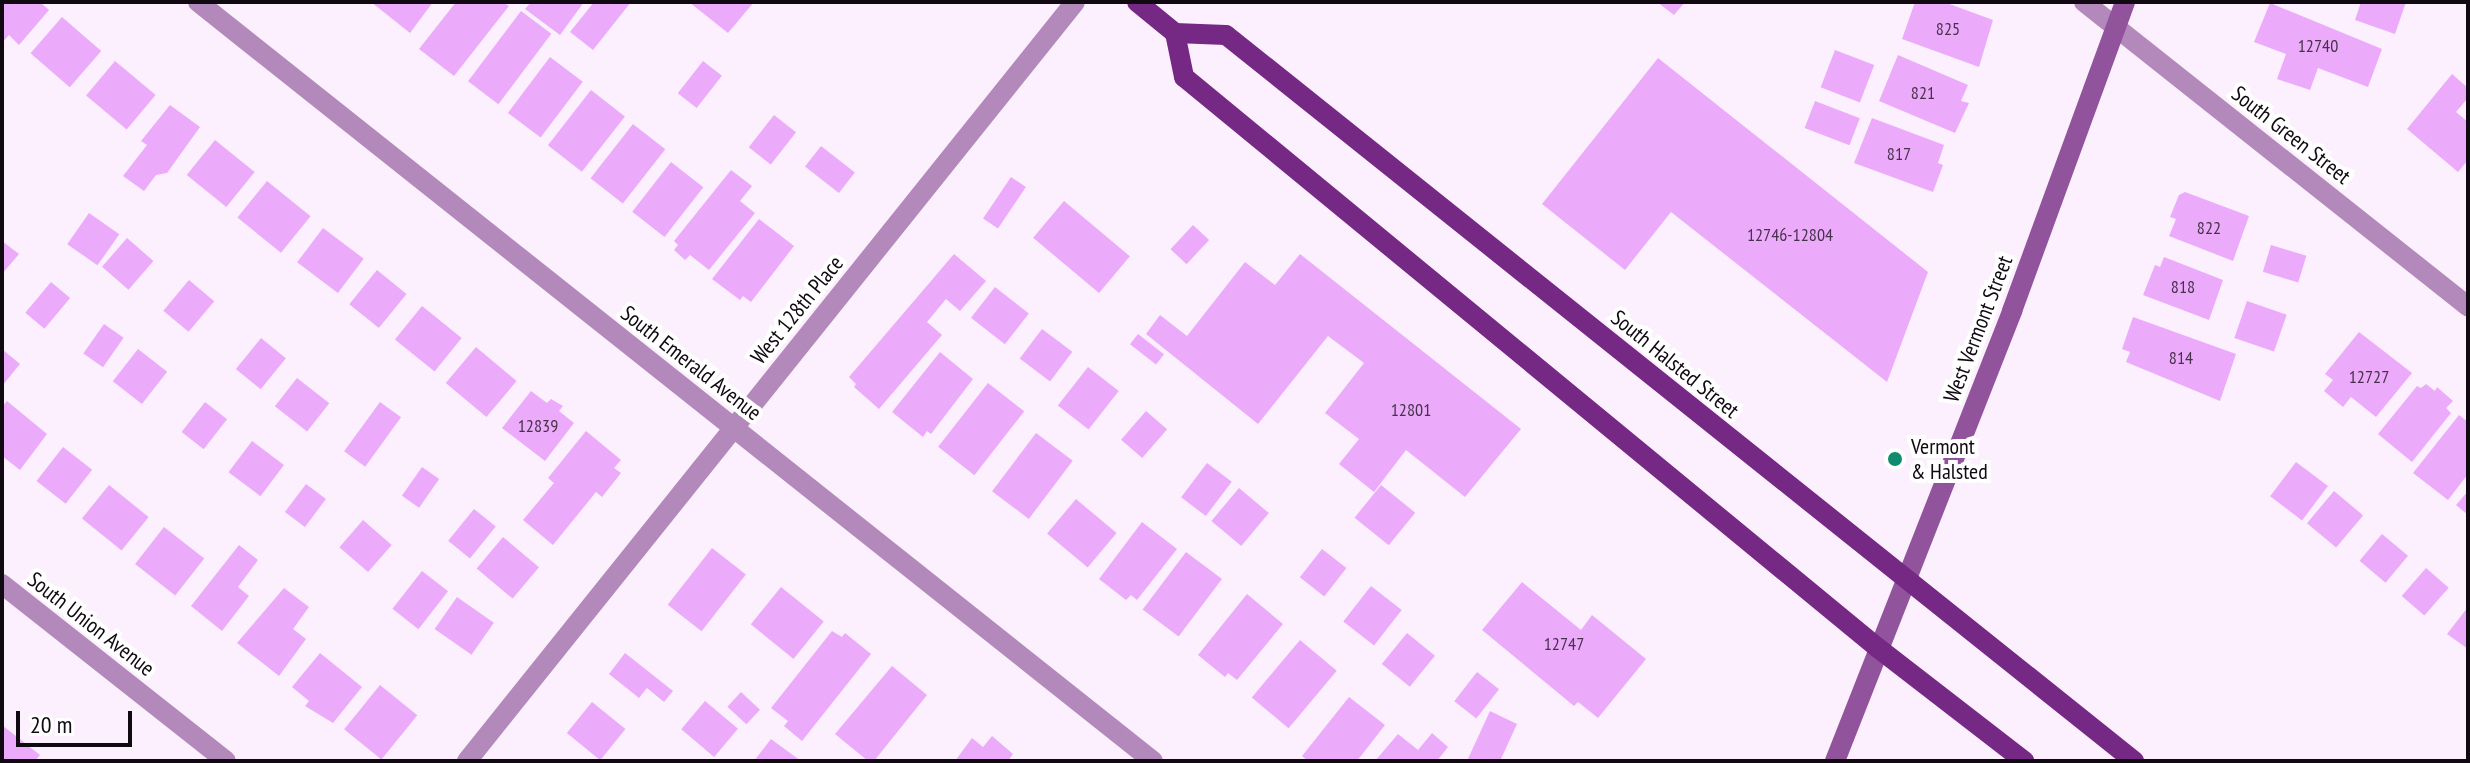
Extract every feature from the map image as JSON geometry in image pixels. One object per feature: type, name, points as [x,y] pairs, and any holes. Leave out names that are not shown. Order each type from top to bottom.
[{"type":"main road","points":[[1137,2],[1175,33],[1184,77],[1878,648],[2024,761]]},
{"type":"main road","name":"South Halsted Street","points":[[1175,33],[1226,35],[2134,761]]},
{"type":"street","name":"South Emerald Avenue","points":[[198,2],[1153,761]]},
{"type":"street","name":"West 128th Place","points":[[467,761],[1075,2]]},
{"type":"street","name":"South Green Street","points":[[2084,2],[2468,306]]},
{"type":"street","name":"West Vermont Street","points":[[1835,761],[1904,579],[2012,311],[2125,2]]},
{"type":"street","name":"South Union Avenue","points":[[2,584],[226,761]]},
{"type":"building","points":[[2,2],[40,2],[49,10],[19,45],[9,35],[2,43]]},
{"type":"building","points":[[371,2],[433,2],[410,33]]},
{"type":"building","points":[[456,2],[503,2],[509,6],[454,76],[419,49]]},
{"type":"building","points":[[531,2],[584,2],[560,35],[525,9]]},
{"type":"building","points":[[594,2],[631,2],[593,50],[570,32]]},
{"type":"building","points":[[689,2],[754,2],[728,33]]},
{"type":"building","points":[[1657,2],[1685,2],[1674,15]]},
{"type":"building","points":[[1915,2],[1944,2],[1993,20],[1979,67],[1902,39]]},
{"type":"building","points":[[2361,2],[2406,2],[2395,34],[2355,20]]},
{"type":"building","points":[[2270,3],[2382,49],[2368,87],[2318,68],[2310,90],[2277,79],[2286,54],[2254,42]]},
{"type":"building","points":[[521,11],[551,34],[498,104],[468,81]]},
{"type":"building","points":[[62,17],[101,51],[70,87],[31,53]]},
{"type":"building","points":[[1835,50],[1874,65],[1860,102],[1821,87]]},
{"type":"building","points":[[1898,55],[1968,85],[1961,101],[1969,103],[1955,133],[1879,101]]},
{"type":"building","points":[[550,57],[583,82],[541,138],[508,113]]},
{"type":"building","points":[[1658,58],[1928,272],[1887,382],[1671,212],[1625,270],[1542,204]]},
{"type":"building","points":[[115,61],[156,95],[127,130],[86,95]]},
{"type":"building","points":[[703,61],[722,76],[697,108],[678,93]]},
{"type":"building","points":[[2452,74],[2468,88],[2468,98],[2456,112],[2468,122],[2468,160],[2458,172],[2407,129]]},
{"type":"building","points":[[591,90],[625,116],[582,172],[548,145]]},
{"type":"building","points":[[1815,101],[1860,118],[1849,145],[1805,128]]},
{"type":"building","points":[[170,105],[200,127],[167,173],[156,175],[144,191],[123,176],[147,145],[141,141]]},
{"type":"building","points":[[774,115],[796,132],[771,165],[749,147]]},
{"type":"building","points":[[1872,118],[1944,145],[1938,163],[1943,165],[1933,192],[1854,163]]},
{"type":"building","points":[[633,124],[665,149],[623,204],[591,178]]},
{"type":"building","points":[[215,140],[255,172],[226,207],[187,175]]},
{"type":"building","points":[[821,146],[855,172],[839,193],[805,166]]},
{"type":"building","points":[[671,162],[703,187],[665,237],[632,212]]},
{"type":"building","points":[[731,170],[752,186],[740,201],[755,213],[709,270],[690,255],[685,260],[674,250],[678,245],[674,241]]},
{"type":"building","points":[[1011,177],[1026,187],[998,229],[983,218]]},
{"type":"building","points":[[267,181],[311,216],[281,253],[237,218]]},
{"type":"building","points":[[2185,192],[2249,216],[2233,261],[2169,236],[2176,219],[2170,217],[2179,195]]},
{"type":"building","points":[[1064,201],[1130,256],[1099,293],[1033,238]]},
{"type":"building","points":[[89,213],[119,234],[98,265],[67,244]]},
{"type":"building","points":[[759,219],[794,246],[751,302],[743,296],[740,300],[712,279]]},
{"type":"building","points":[[1193,225],[1209,240],[1187,264],[1170,249]]},
{"type":"building","points":[[323,228],[364,259],[338,293],[297,262]]},
{"type":"building","points":[[127,238],[153,261],[128,290],[102,267]]},
{"type":"building","points":[[2,241],[19,254],[2,274]]},
{"type":"building","points":[[2271,245],[2306,256],[2298,283],[2263,272]]},
{"type":"building","points":[[954,254],[986,281],[960,311],[946,299],[927,322],[942,335],[879,409],[854,387],[856,384],[849,377]]},
{"type":"building","points":[[1300,254],[1521,429],[1465,497],[1406,450],[1374,492],[1339,464],[1359,439],[1325,413],[1364,363],[1328,336],[1258,424],[1146,334],[1160,315],[1187,336],[1245,262],[1275,285]]},
{"type":"building","points":[[2164,257],[2223,280],[2209,320],[2143,295],[2155,265],[2160,267]]},
{"type":"building","points":[[377,270],[407,294],[379,328],[349,304]]},
{"type":"building","points":[[189,280],[214,301],[189,332],[163,311]]},
{"type":"building","points":[[51,282],[70,298],[44,329],[25,313]]},
{"type":"building","points":[[995,287],[1029,313],[1005,344],[971,318]]},
{"type":"building","points":[[2247,301],[2287,315],[2274,352],[2234,338]]},
{"type":"building","points":[[422,306],[462,338],[435,372],[395,339]]},
{"type":"building","points":[[2133,317],[2236,354],[2220,401],[2126,362],[2130,352],[2122,349]]},
{"type":"building","points":[[104,324],[124,338],[103,367],[83,353]]},
{"type":"building","points":[[1042,329],[1072,352],[1050,381],[1020,359]]},
{"type":"building","points":[[2359,332],[2412,373],[2376,417],[2351,397],[2343,407],[2324,391],[2333,380],[2325,374]]},
{"type":"building","points":[[1138,334],[1164,354],[1156,365],[1130,344]]},
{"type":"building","points":[[261,338],[286,358],[261,389],[236,369]]},
{"type":"building","points":[[476,347],[517,381],[486,417],[446,383]]},
{"type":"building","points":[[2,349],[20,364],[2,386]]},
{"type":"building","points":[[138,349],[167,372],[142,404],[113,381]]},
{"type":"building","points":[[940,352],[973,379],[931,434],[927,431],[923,437],[892,412]]},
{"type":"building","points":[[1088,367],[1119,391],[1089,430],[1058,406]]},
{"type":"building","points":[[297,378],[329,403],[307,432],[275,406]]},
{"type":"building","points":[[988,383],[1024,411],[974,475],[938,447]]},
{"type":"building","points":[[2426,384],[2435,391],[2437,387],[2453,401],[2446,408],[2451,413],[2412,462],[2378,434],[2417,386],[2421,388]]},
{"type":"building","points":[[531,391],[547,403],[551,399],[563,406],[559,411],[574,423],[545,461],[502,428]]},
{"type":"building","points":[[7,401],[47,434],[20,470],[2,456],[2,407]]},
{"type":"building","points":[[205,402],[227,419],[204,449],[182,432]]},
{"type":"building","points":[[380,402],[401,417],[365,467],[344,451]]},
{"type":"building","points":[[1146,411],[1167,429],[1142,458],[1121,440]]},
{"type":"building","points":[[2459,415],[2468,422],[2468,474],[2448,500],[2413,473]]},
{"type":"building","points":[[586,431],[621,460],[614,468],[621,473],[602,497],[596,492],[553,545],[523,520],[554,483],[548,478]]},
{"type":"building","points":[[1036,433],[1073,461],[1029,519],[992,491]]},
{"type":"building","points":[[252,441],[284,465],[260,496],[229,472]]},
{"type":"building","points":[[63,447],[92,470],[66,504],[37,481]]},
{"type":"building","points":[[2296,462],[2328,486],[2302,520],[2270,496]]},
{"type":"building","points":[[1207,463],[1232,482],[1206,516],[1181,497]]},
{"type":"building","points":[[422,467],[439,479],[419,508],[402,496]]},
{"type":"building","points":[[306,484],[326,499],[305,527],[285,512]]},
{"type":"building","points":[[109,485],[149,517],[122,551],[82,518]]},
{"type":"building","points":[[1381,485],[1415,513],[1389,545],[1355,518]]},
{"type":"building","points":[[1239,488],[1269,513],[1241,546],[1211,521]]},
{"type":"building","points":[[2334,491],[2363,515],[2336,548],[2307,523]]},
{"type":"building","points":[[2468,491],[2468,515],[2456,505]]},
{"type":"building","points":[[1076,499],[1117,533],[1088,568],[1047,533]]},
{"type":"building","points":[[474,509],[496,527],[470,558],[448,541]]},
{"type":"building","points":[[363,520],[392,545],[368,572],[339,547]]},
{"type":"building","points":[[1142,522],[1177,549],[1137,600],[1131,595],[1126,600],[1099,579]]},
{"type":"building","points":[[164,527],[204,558],[175,595],[135,564]]},
{"type":"building","points":[[2382,534],[2408,556],[2386,583],[2360,561]]},
{"type":"building","points":[[503,537],[539,567],[513,599],[477,568]]},
{"type":"building","points":[[239,545],[258,560],[238,587],[249,596],[222,631],[191,606]]},
{"type":"building","points":[[712,548],[746,574],[702,631],[668,605]]},
{"type":"building","points":[[1322,549],[1346,568],[1324,596],[1300,577]]},
{"type":"building","points":[[1186,552],[1222,579],[1179,637],[1143,610]]},
{"type":"building","points":[[2426,568],[2449,588],[2424,616],[2402,596]]},
{"type":"building","points":[[422,571],[448,591],[418,629],[392,609]]},
{"type":"building","points":[[1522,582],[1581,630],[1592,615],[1646,659],[1598,718],[1578,702],[1574,706],[1482,630]]},
{"type":"building","points":[[1371,586],[1402,610],[1374,645],[1343,621]]},
{"type":"building","points":[[781,587],[824,622],[794,659],[751,624]]},
{"type":"building","points":[[284,588],[309,607],[293,629],[306,639],[279,676],[237,643]]},
{"type":"building","points":[[1247,594],[1283,624],[1237,680],[1228,673],[1225,677],[1198,655]]},
{"type":"building","points":[[457,597],[494,623],[471,655],[435,629]]},
{"type":"building","points":[[2468,607],[2468,649],[2447,634]]},
{"type":"building","points":[[832,631],[842,637],[845,633],[871,654],[802,741],[784,726],[788,721],[771,708]]},
{"type":"building","points":[[1407,633],[1435,656],[1410,687],[1382,664]]},
{"type":"building","points":[[1300,640],[1337,671],[1289,728],[1252,697]]},
{"type":"building","points":[[320,653],[362,687],[333,723],[305,706],[309,701],[292,687]]},
{"type":"building","points":[[625,653],[673,691],[664,702],[647,688],[639,698],[609,674]]},
{"type":"building","points":[[892,666],[927,695],[874,761],[868,761],[835,734]]},
{"type":"building","points":[[1477,672],[1499,689],[1476,718],[1454,701]]},
{"type":"building","points":[[380,685],[417,715],[381,760],[344,729]]},
{"type":"building","points":[[741,692],[760,710],[746,724],[727,707]]},
{"type":"building","points":[[1349,697],[1385,725],[1357,761],[1308,761],[1302,756]]},
{"type":"building","points":[[705,701],[738,729],[714,757],[681,729]]},
{"type":"building","points":[[592,702],[625,729],[600,760],[567,733]]},
{"type":"building","points":[[1490,711],[1517,724],[1500,761],[1467,761]]},
{"type":"building","points":[[2,725],[40,755],[35,761],[2,761]]},
{"type":"building","points":[[1432,733],[1448,747],[1437,761],[1375,761],[1398,734],[1418,750]]},
{"type":"building","points":[[992,736],[1013,754],[1008,761],[955,761],[972,738],[983,747]]},
{"type":"building","points":[[771,739],[801,761],[754,761]]},
{"type":"place","name":"Vermont & Halsted","points":[[1895,459]]}]
